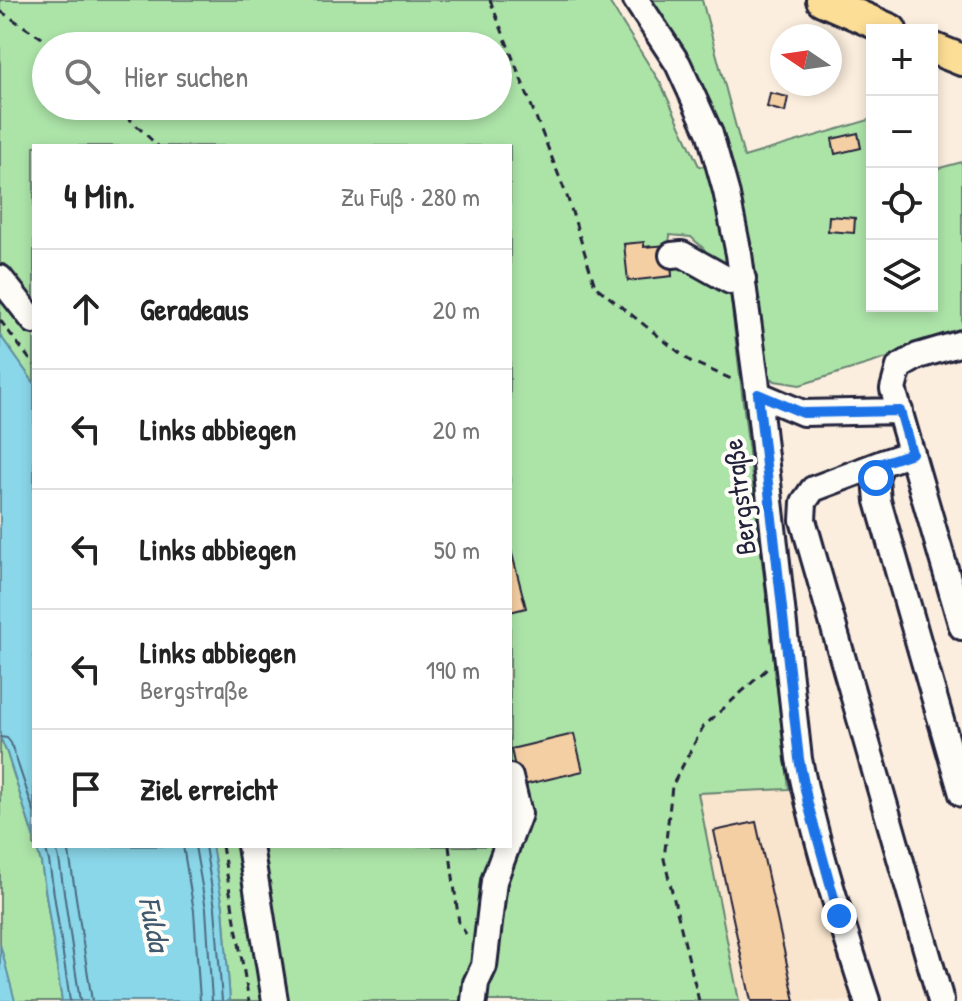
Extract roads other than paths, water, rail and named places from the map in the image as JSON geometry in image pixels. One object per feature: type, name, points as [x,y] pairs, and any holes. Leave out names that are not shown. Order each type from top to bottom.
[{"type":"main road","points":[[822,0],[877,24]]},
{"type":"main road","points":[[938,50],[962,60]]},
{"type":"street","name":"Bergstraße","points":[[636,0],[678,64],[710,134],[726,191],[743,279],[758,394],[799,759],[839,916],[867,1001]]},
{"type":"street","points":[[672,255],[682,254],[730,281],[743,279]]},
{"type":"street","points":[[0,278],[32,318]]},
{"type":"street","points":[[962,343],[918,356],[899,367],[893,389],[962,627]]},
{"type":"street","points":[[758,394],[803,413],[900,411]]},
{"type":"street","points":[[912,453],[813,489],[804,502],[803,520],[941,1001]]},
{"type":"street","points":[[882,463],[876,478],[878,501],[962,794]]},
{"type":"street","points":[[512,785],[519,814],[512,833]]},
{"type":"street","points":[[250,848],[275,1001]]},
{"type":"street","points":[[474,1001],[476,983],[484,966],[494,881],[506,848]]},
{"type":"water","points":[[0,335],[32,380],[32,833],[0,737]]},
{"type":"water","name":"Fulda","points":[[37,848],[212,848],[223,907],[230,1001],[62,1001]]},
{"type":"water","points":[[0,944],[15,1001],[0,1001]]}]
